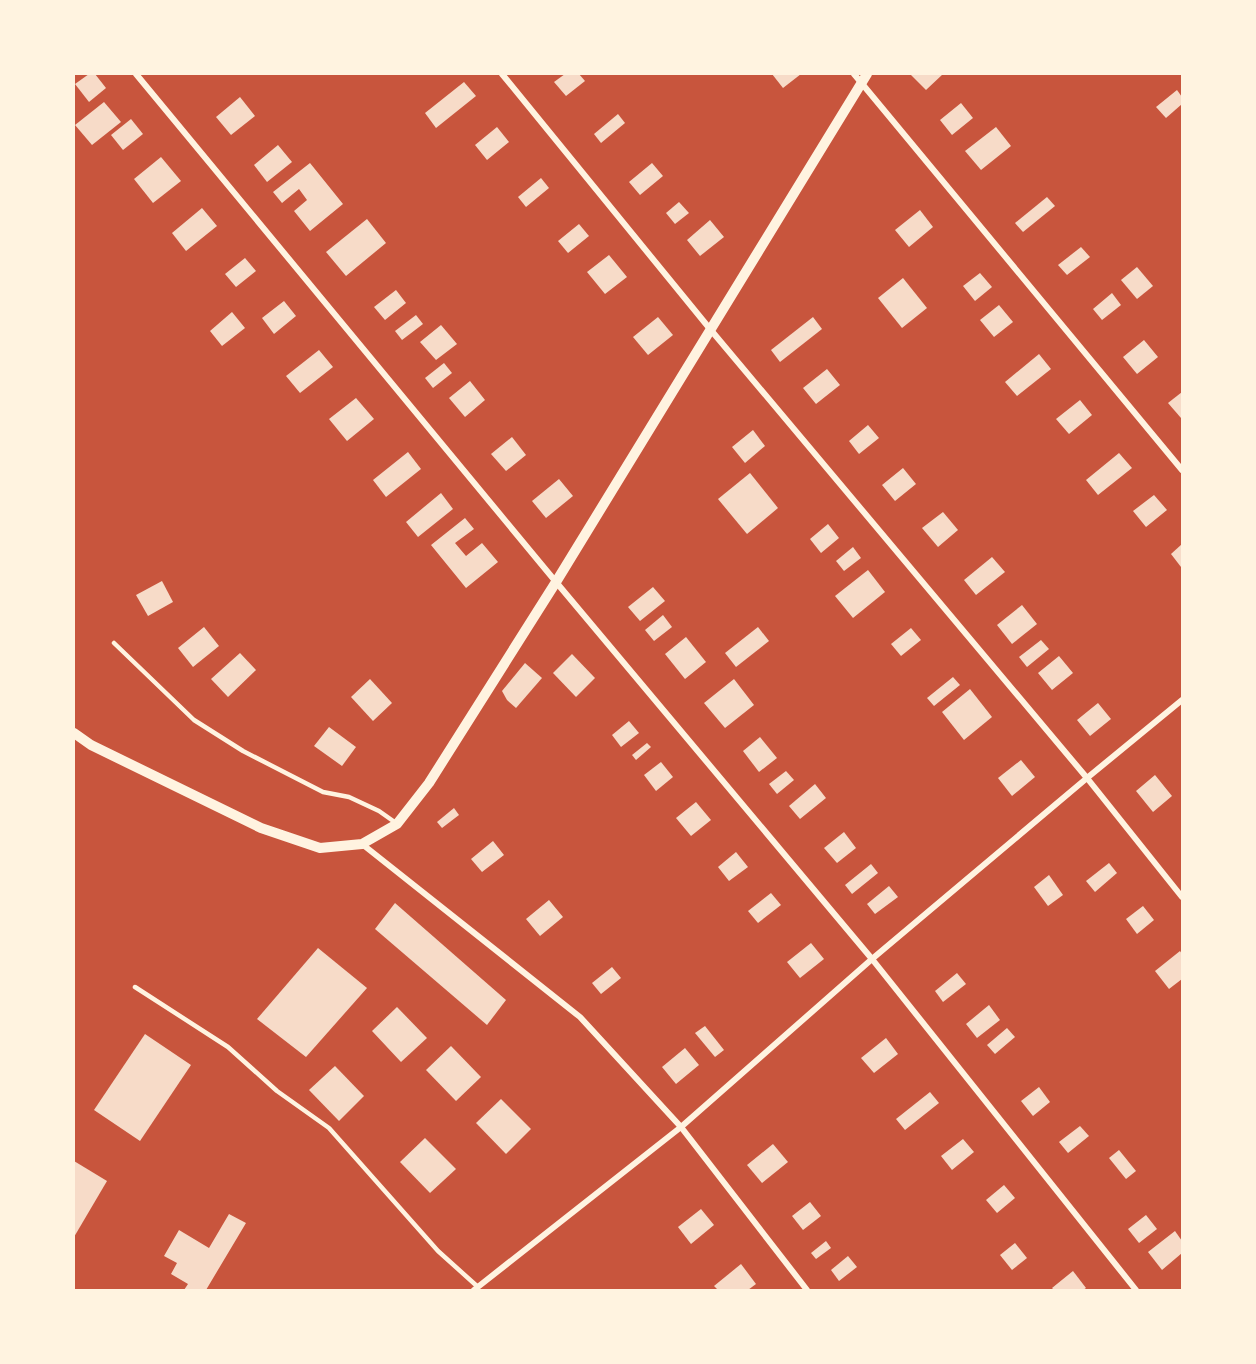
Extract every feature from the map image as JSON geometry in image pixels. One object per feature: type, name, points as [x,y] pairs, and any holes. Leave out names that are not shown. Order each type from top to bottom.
[{"type":"street","points":[[136,74],[556,582],[872,959],[1136,1290]]},
{"type":"street","points":[[502,74],[710,329],[1087,778],[1182,897]]},
{"type":"street","points":[[854,74],[865,78],[1182,470]]},
{"type":"street","points":[[74,733],[91,745],[261,828],[320,848],[362,844],[397,824],[429,783],[556,582],[865,78]]},
{"type":"street","points":[[478,1289],[681,1128],[872,959],[1182,700]]},
{"type":"street","points":[[362,844],[580,1017],[681,1128],[807,1290]]},
{"type":"lane","points":[[114,643],[194,720],[243,751],[323,792],[349,797],[379,811],[397,824]]},
{"type":"lane","points":[[135,987],[228,1047],[277,1091],[329,1128],[438,1251],[478,1289]]},
{"type":"building","points":[[89,74],[95,74],[106,88],[89,102],[75,84]]},
{"type":"building","points":[[565,74],[579,74],[585,81],[566,96],[554,82]]},
{"type":"building","points":[[772,74],[801,74],[783,88]]},
{"type":"building","points":[[910,74],[943,74],[926,90]]},
{"type":"building","points":[[464,82],[476,96],[436,128],[425,113]]},
{"type":"building","points":[[1177,90],[1182,97],[1182,104],[1166,118],[1156,107]]},
{"type":"building","points":[[240,97],[255,116],[231,135],[216,117]]},
{"type":"building","points":[[104,102],[121,122],[92,145],[75,125]]},
{"type":"building","points":[[961,103],[973,118],[952,135],[940,120]]},
{"type":"building","points":[[618,114],[625,123],[601,143],[594,134]]},
{"type":"building","points":[[131,119],[143,134],[123,150],[111,135]]},
{"type":"building","points":[[497,127],[509,142],[487,160],[475,145]]},
{"type":"building","points":[[996,127],[1011,146],[981,170],[965,151]]},
{"type":"building","points":[[278,145],[292,162],[267,182],[254,165]]},
{"type":"building","points":[[161,157],[181,181],[153,203],[134,179]]},
{"type":"building","points":[[310,163],[343,204],[310,231],[294,211],[307,200],[299,189],[282,203],[273,192]]},
{"type":"building","points":[[652,163],[663,176],[640,195],[629,182]]},
{"type":"building","points":[[541,178],[549,188],[526,207],[518,197]]},
{"type":"building","points":[[1047,197],[1055,206],[1023,232],[1015,223]]},
{"type":"building","points":[[679,202],[689,213],[675,224],[666,213]]},
{"type":"building","points":[[202,208],[217,226],[186,251],[172,233]]},
{"type":"building","points":[[920,210],[933,227],[909,247],[895,230]]},
{"type":"building","points":[[367,219],[386,243],[346,276],[326,252]]},
{"type":"building","points":[[710,220],[724,237],[700,256],[687,240]]},
{"type":"building","points":[[579,224],[589,236],[568,253],[558,241]]},
{"type":"building","points":[[1081,247],[1090,257],[1067,275],[1058,265]]},
{"type":"building","points":[[609,255],[627,277],[605,294],[587,272]]},
{"type":"building","points":[[245,258],[256,271],[236,287],[225,274]]},
{"type":"building","points":[[1137,267],[1153,286],[1137,299],[1121,280]]},
{"type":"building","points":[[980,273],[992,287],[975,301],[963,286]]},
{"type":"building","points":[[903,278],[927,308],[902,328],[878,298]]},
{"type":"building","points":[[396,290],[406,303],[385,320],[374,307]]},
{"type":"building","points":[[1112,293],[1121,305],[1102,320],[1093,309]]},
{"type":"building","points":[[284,301],[296,316],[274,334],[262,318]]},
{"type":"building","points":[[999,305],[1013,322],[994,337],[980,320]]},
{"type":"building","points":[[232,312],[245,328],[222,346],[210,331]]},
{"type":"building","points":[[416,315],[423,324],[402,340],[395,331]]},
{"type":"building","points":[[658,317],[673,335],[648,355],[633,337]]},
{"type":"building","points":[[813,317],[822,329],[780,362],[771,350]]},
{"type":"building","points":[[441,325],[457,344],[436,360],[420,342]]},
{"type":"building","points":[[1144,340],[1158,357],[1137,374],[1123,357]]},
{"type":"building","points":[[319,350],[333,367],[300,393],[286,376]]},
{"type":"building","points":[[1039,354],[1051,369],[1017,396],[1005,382]]},
{"type":"building","points":[[444,363],[452,373],[433,388],[425,378]]},
{"type":"building","points":[[827,369],[840,385],[816,404],[803,388]]},
{"type":"building","points":[[470,381],[485,400],[465,417],[449,398]]},
{"type":"building","points":[[1182,392],[1182,417],[1181,418],[1168,403]]},
{"type":"building","points":[[356,398],[374,419],[347,441],[329,419]]},
{"type":"building","points":[[1080,400],[1092,415],[1069,434],[1056,419]]},
{"type":"building","points":[[868,425],[879,438],[859,454],[849,441]]},
{"type":"building","points":[[753,430],[765,446],[745,463],[732,447]]},
{"type":"building","points":[[512,437],[526,455],[506,471],[491,454]]},
{"type":"building","points":[[408,452],[421,469],[386,497],[373,480]]},
{"type":"building","points":[[1119,453],[1132,468],[1098,495],[1086,480]]},
{"type":"building","points":[[903,468],[916,484],[895,501],[882,485]]},
{"type":"building","points":[[750,473],[778,508],[747,534],[718,499]]},
{"type":"building","points":[[559,479],[573,496],[546,518],[532,501]]},
{"type":"building","points":[[441,493],[453,509],[418,537],[406,522]]},
{"type":"building","points":[[1154,495],[1167,510],[1146,527],[1133,511]]},
{"type":"building","points":[[943,512],[958,530],[938,547],[922,528]]},
{"type":"building","points":[[465,518],[474,529],[455,543],[466,556],[482,543],[498,562],[466,588],[431,545]]},
{"type":"building","points":[[828,524],[839,538],[821,553],[810,539]]},
{"type":"building","points":[[1182,544],[1182,566],[1181,567],[1171,554]]},
{"type":"building","points":[[853,547],[861,558],[844,571],[836,561]]},
{"type":"building","points":[[992,557],[1005,572],[976,595],[964,580]]},
{"type":"building","points":[[868,570],[885,592],[853,618],[835,596]]},
{"type":"building","points":[[162,581],[173,602],[148,616],[136,595]]},
{"type":"building","points":[[653,587],[665,601],[640,621],[628,607]]},
{"type":"building","points":[[1022,605],[1037,624],[1012,644],[997,625]]},
{"type":"building","points":[[663,615],[672,627],[654,641],[645,630]]},
{"type":"building","points":[[204,627],[219,646],[193,667],[178,648]]},
{"type":"building","points":[[758,627],[769,641],[736,667],[725,653]]},
{"type":"building","points":[[911,628],[921,640],[901,656],[891,644]]},
{"type":"building","points":[[686,637],[706,662],[685,679],[665,654]]},
{"type":"building","points":[[1041,640],[1049,649],[1027,667],[1019,657]]},
{"type":"building","points":[[240,653],[256,670],[228,697],[211,679]]},
{"type":"building","points":[[572,654],[595,678],[576,697],[553,673]]},
{"type":"building","points":[[1059,656],[1073,673],[1052,690],[1038,673]]},
{"type":"building","points":[[525,663],[542,678],[516,708],[507,700],[502,691]]},
{"type":"building","points":[[953,677],[960,685],[934,706],[927,698]]},
{"type":"building","points":[[370,679],[392,703],[373,721],[351,697]]},
{"type":"building","points":[[734,679],[754,705],[725,728],[704,703]]},
{"type":"building","points":[[970,689],[992,717],[964,740],[942,712]]},
{"type":"building","points":[[1098,703],[1111,719],[1090,736],[1077,720]]},
{"type":"building","points":[[629,721],[639,733],[621,747],[612,735]]},
{"type":"building","points":[[329,727],[356,747],[342,766],[314,746]]},
{"type":"building","points":[[760,737],[777,758],[759,772],[743,751]]},
{"type":"building","points":[[647,743],[651,747],[636,760],[632,755]]},
{"type":"building","points":[[1021,760],[1035,777],[1012,796],[998,778]]},
{"type":"building","points":[[661,762],[673,777],[656,791],[644,775]]},
{"type":"building","points":[[786,771],[794,780],[777,794],[769,784]]},
{"type":"building","points":[[1155,775],[1172,796],[1153,812],[1136,791]]},
{"type":"building","points":[[815,784],[826,798],[800,819],[789,806]]},
{"type":"building","points":[[696,802],[711,820],[691,836],[676,818]]},
{"type":"building","points":[[454,808],[459,815],[442,828],[437,822]]},
{"type":"building","points":[[844,832],[856,848],[837,863],[824,848]]},
{"type":"building","points":[[493,841],[504,855],[482,872],[471,859]]},
{"type":"building","points":[[736,852],[748,867],[729,881],[718,867]]},
{"type":"building","points":[[1109,863],[1117,873],[1095,892],[1086,881]]},
{"type":"building","points":[[871,864],[878,873],[852,894],[845,885]]},
{"type":"building","points":[[1049,875],[1063,895],[1048,906],[1034,887]]},
{"type":"building","points":[[889,886],[898,897],[875,914],[867,904]]},
{"type":"building","points":[[771,893],[781,905],[758,923],[748,911]]},
{"type":"building","points":[[549,900],[563,917],[540,936],[526,919]]},
{"type":"building","points":[[395,903],[506,1000],[487,1025],[375,929]]},
{"type":"building","points":[[1143,906],[1154,920],[1137,934],[1126,919]]},
{"type":"building","points":[[811,943],[824,959],[800,978],[787,962]]},
{"type":"building","points":[[318,948],[367,988],[306,1057],[257,1019]]},
{"type":"building","points":[[1180,951],[1182,979],[1169,989],[1155,971]]},
{"type":"building","points":[[612,967],[621,978],[601,994],[592,983]]},
{"type":"building","points":[[957,973],[966,984],[943,1002],[935,991]]},
{"type":"building","points":[[989,1005],[1000,1020],[977,1038],[966,1024]]},
{"type":"building","points":[[397,1007],[427,1038],[401,1062],[372,1031]]},
{"type":"building","points":[[705,1026],[724,1050],[715,1057],[695,1033]]},
{"type":"building","points":[[1007,1028],[1015,1037],[995,1054],[987,1045]]},
{"type":"building","points":[[145,1034],[191,1065],[140,1141],[94,1110]]},
{"type":"building","points":[[886,1038],[898,1054],[874,1073],[861,1058]]},
{"type":"building","points":[[451,1046],[481,1077],[456,1101],[426,1070]]},
{"type":"building","points":[[685,1048],[699,1065],[676,1084],[662,1067]]},
{"type":"building","points":[[335,1066],[364,1096],[339,1121],[309,1090]]},
{"type":"building","points":[[1039,1087],[1050,1102],[1033,1116],[1021,1101]]},
{"type":"building","points":[[930,1092],[939,1103],[905,1130],[896,1119]]},
{"type":"building","points":[[501,1099],[531,1129],[506,1154],[476,1123]]},
{"type":"building","points":[[1080,1126],[1089,1136],[1068,1153],[1059,1142]]},
{"type":"building","points":[[425,1138],[456,1169],[430,1193],[400,1162]]},
{"type":"building","points":[[963,1139],[974,1152],[952,1170],[941,1156]]},
{"type":"building","points":[[773,1144],[788,1162],[762,1183],[747,1165]]},
{"type":"building","points":[[1119,1150],[1136,1171],[1126,1179],[1109,1158]]},
{"type":"building","points":[[74,1161],[107,1181],[74,1237]]},
{"type":"building","points":[[1004,1185],[1015,1198],[997,1213],[986,1200]]},
{"type":"building","points":[[810,1202],[821,1216],[803,1230],[792,1216]]},
{"type":"building","points":[[701,1209],[714,1225],[691,1244],[678,1227]]},
{"type":"building","points":[[229,1214],[246,1223],[206,1290],[184,1290],[188,1284],[171,1274],[177,1263],[164,1256],[179,1230],[209,1248]]},
{"type":"building","points":[[1146,1215],[1157,1229],[1139,1243],[1128,1229]]},
{"type":"building","points":[[1175,1231],[1182,1241],[1182,1253],[1162,1270],[1148,1252]]},
{"type":"building","points":[[826,1241],[831,1248],[816,1259],[811,1253]]},
{"type":"building","points":[[1015,1243],[1027,1258],[1012,1270],[1000,1255]]},
{"type":"building","points":[[848,1256],[857,1267],[839,1281],[831,1270]]},
{"type":"building","points":[[741,1264],[756,1284],[748,1290],[718,1290],[714,1286]]},
{"type":"building","points":[[1073,1271],[1086,1288],[1083,1290],[1054,1290],[1052,1288]]}]
